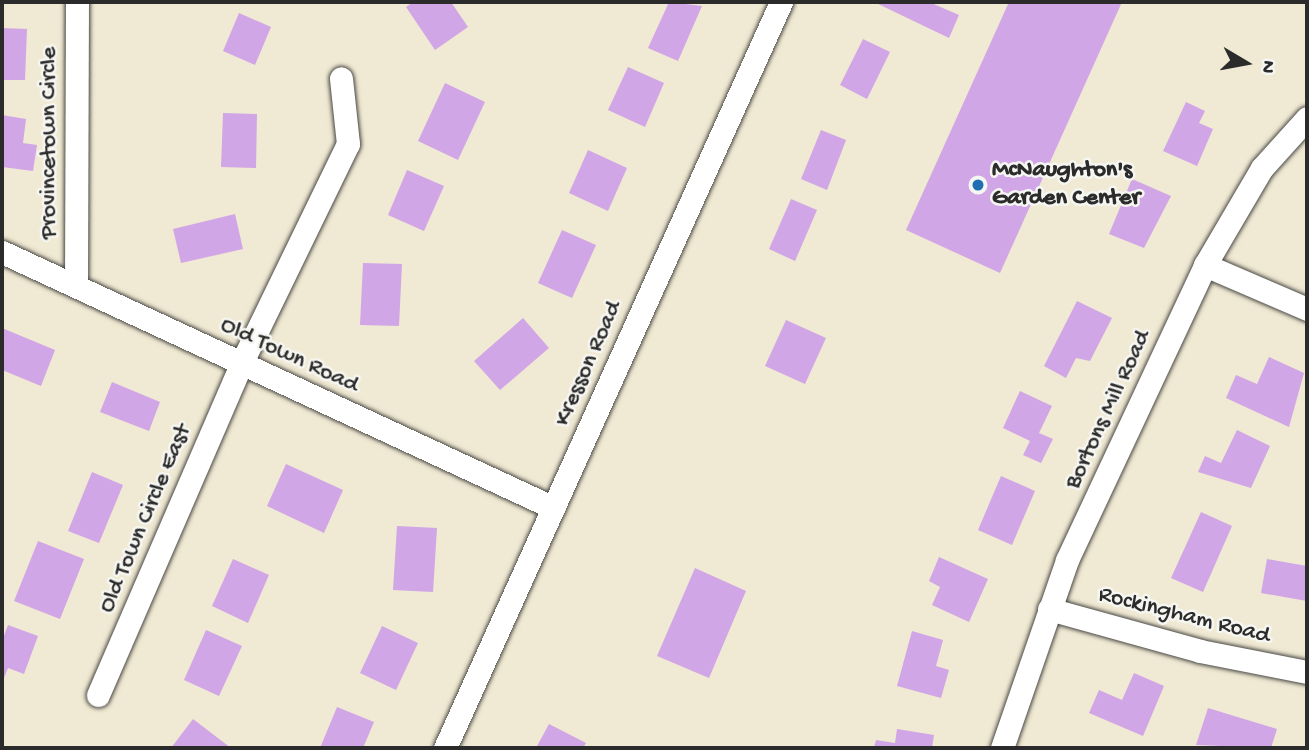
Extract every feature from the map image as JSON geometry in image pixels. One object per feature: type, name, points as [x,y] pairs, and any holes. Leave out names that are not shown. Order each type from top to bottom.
[{"type":"street","name":"Provincetown Circle","points":[[76,285],[77,2]]},
{"type":"street","name":"Kresson Road","points":[[445,748],[781,2]]},
{"type":"street","name":"Old Town Circle East","points":[[98,695],[242,364],[348,144],[341,78]]},
{"type":"street","name":"Bortons Mill Road","points":[[1002,748],[1049,609],[1205,265],[1262,167],[1307,118]]},
{"type":"street","name":"Old Town Road","points":[[2,252],[554,508]]},
{"type":"street","points":[[1205,265],[1307,309]]},
{"type":"street","name":"Rockingham Road","points":[[1049,609],[1200,651],[1307,672]]},
{"type":"building","points":[[413,2],[451,2],[468,27],[435,50],[406,7]]},
{"type":"building","points":[[669,2],[702,6],[678,61],[648,48]]},
{"type":"building","points":[[874,2],[929,2],[959,15],[949,38]]},
{"type":"building","points":[[1009,2],[1122,2],[1000,273],[906,230]]},
{"type":"building","points":[[239,13],[271,27],[255,65],[223,51]]},
{"type":"building","points":[[2,28],[27,29],[25,80],[2,80]]},
{"type":"building","points":[[863,39],[890,52],[867,99],[840,85]]},
{"type":"building","points":[[628,67],[664,83],[645,127],[608,110]]},
{"type":"building","points":[[445,83],[485,102],[458,160],[418,141]]},
{"type":"building","points":[[1186,102],[1205,111],[1199,123],[1213,129],[1197,166],[1163,151]]},
{"type":"building","points":[[223,113],[257,114],[256,168],[221,167]]},
{"type":"building","points":[[2,115],[26,119],[23,143],[37,145],[33,171],[2,167]]},
{"type":"building","points":[[821,130],[846,140],[827,190],[801,179]]},
{"type":"building","points":[[588,150],[627,168],[608,211],[569,193]]},
{"type":"building","points":[[407,170],[444,186],[424,231],[388,215]]},
{"type":"building","points":[[1132,179],[1171,196],[1144,248],[1109,234]]},
{"type":"building","points":[[791,199],[817,210],[795,261],[769,249]]},
{"type":"building","points":[[235,214],[243,249],[181,263],[173,229]]},
{"type":"building","points":[[562,230],[596,245],[572,298],[538,283]]},
{"type":"building","points":[[363,263],[402,264],[399,326],[360,325]]},
{"type":"building","points":[[1077,301],[1112,318],[1090,361],[1076,358],[1066,378],[1044,366]]},
{"type":"building","points":[[523,318],[549,348],[500,390],[474,361]]},
{"type":"building","points":[[786,320],[826,338],[805,384],[765,366]]},
{"type":"building","points":[[2,328],[55,350],[41,386],[2,370]]},
{"type":"building","points":[[1269,357],[1304,373],[1289,427],[1226,398],[1236,375],[1257,384]]},
{"type":"building","points":[[112,382],[160,402],[149,431],[100,412]]},
{"type":"building","points":[[1020,391],[1052,406],[1039,433],[1053,439],[1041,463],[1023,455],[1030,441],[1003,428]]},
{"type":"building","points":[[1237,430],[1270,446],[1251,488],[1198,472],[1205,456],[1221,463]]},
{"type":"building","points":[[286,464],[343,490],[324,533],[267,506]]},
{"type":"building","points":[[92,472],[123,485],[99,543],[68,531]]},
{"type":"building","points":[[1001,476],[1035,491],[1012,545],[978,530]]},
{"type":"building","points":[[1201,512],[1232,526],[1203,592],[1171,578]]},
{"type":"building","points":[[397,526],[437,528],[433,592],[393,590]]},
{"type":"building","points":[[38,541],[84,559],[60,619],[14,601]]},
{"type":"building","points":[[939,557],[988,579],[969,622],[932,605],[940,587],[929,581]]},
{"type":"building","points":[[233,559],[269,575],[248,623],[212,606]]},
{"type":"building","points":[[1267,559],[1307,566],[1307,601],[1261,593]]},
{"type":"building","points":[[695,568],[746,591],[709,678],[657,656]]},
{"type":"building","points":[[8,625],[38,636],[24,674],[8,668],[4,678],[2,641]]},
{"type":"building","points":[[382,626],[418,643],[396,690],[360,673]]},
{"type":"building","points":[[206,630],[242,646],[219,696],[184,680]]},
{"type":"building","points":[[912,631],[943,640],[936,666],[949,670],[941,698],[897,686]]},
{"type":"building","points":[[1134,673],[1164,686],[1143,736],[1089,713],[1099,690],[1122,700]]},
{"type":"building","points":[[337,707],[374,722],[363,748],[320,748]]},
{"type":"building","points":[[1208,708],[1277,729],[1271,748],[1196,745]]},
{"type":"building","points":[[193,719],[231,748],[171,748]]},
{"type":"building","points":[[549,724],[586,743],[583,748],[536,748]]},
{"type":"building","points":[[897,729],[934,735],[932,748],[874,748],[876,740],[895,743]]},
{"type":"place","name":"McNaughton's Garden Center","points":[[978,185]]}]
